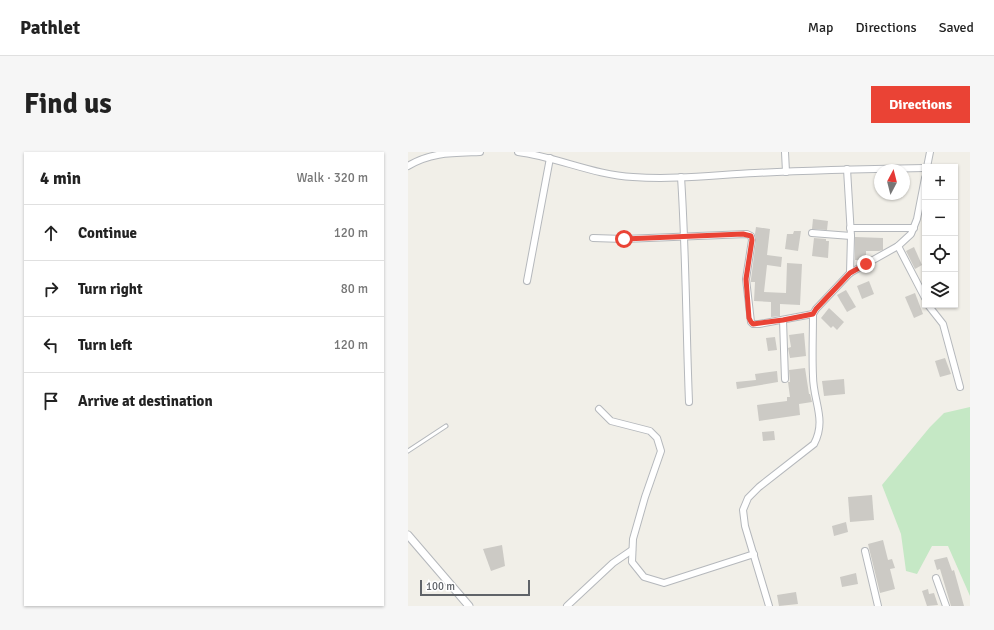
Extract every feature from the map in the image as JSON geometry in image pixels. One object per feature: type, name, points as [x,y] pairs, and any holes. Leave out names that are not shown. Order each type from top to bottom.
[{"type":"street","points":[[408,166],[428,155],[441,153],[480,152]]},
{"type":"street","points":[[518,152],[550,158],[616,175],[634,177],[681,177],[922,167]]},
{"type":"street","points":[[785,152],[786,172]]},
{"type":"street","points":[[927,164],[930,152]]},
{"type":"street","points":[[527,281],[550,158]]},
{"type":"street","points":[[847,169],[851,236],[850,273]]},
{"type":"street","points":[[681,177],[685,237],[686,328],[690,402]]},
{"type":"street","points":[[769,606],[745,526],[743,510],[748,498],[773,475],[814,444],[819,435],[820,417],[812,377],[813,314],[850,273],[898,246],[911,234],[914,228],[922,192]]},
{"type":"street","points":[[850,228],[914,228]]},
{"type":"street","points":[[812,233],[851,236]]},
{"type":"street","points":[[593,238],[624,239],[743,234],[751,236],[752,240],[746,279],[751,322],[753,324],[759,324],[813,314]]},
{"type":"street","points":[[898,246],[922,292]]},
{"type":"street","points":[[930,308],[943,324],[960,387]]},
{"type":"street","points":[[783,320],[785,379]]},
{"type":"street","points":[[599,410],[611,421],[650,431],[658,438],[661,451],[633,539],[632,562],[644,577],[664,582],[754,554]]},
{"type":"street","points":[[408,535],[468,606]]},
{"type":"street","points":[[567,606],[613,563],[632,550]]},
{"type":"street","points":[[865,551],[878,606]]},
{"type":"street","points":[[936,578],[946,606]]},
{"type":"lane","points":[[408,451],[446,426]]},
{"type":"green space","points":[[970,407],[970,596],[948,546],[932,546],[917,574],[906,571],[901,534],[882,485],[930,427],[944,413]]},
{"type":"building","points":[[813,219],[828,221],[827,230],[812,229]]},
{"type":"building","points":[[756,227],[770,229],[767,255],[782,257],[781,267],[767,265],[764,292],[786,293],[787,263],[802,264],[800,305],[780,304],[780,316],[771,317],[771,302],[754,301],[755,282],[751,282],[751,279],[756,241]]},
{"type":"building","points":[[794,231],[801,231],[798,251],[785,249],[787,234],[793,234]]},
{"type":"building","points":[[855,237],[883,238],[883,250],[866,251],[866,259],[855,260]]},
{"type":"building","points":[[814,238],[826,239],[826,241],[829,241],[828,258],[812,256]]},
{"type":"building","points":[[914,247],[922,265],[915,269],[906,251]]},
{"type":"building","points":[[869,281],[874,294],[862,299],[857,286]]},
{"type":"building","points":[[846,290],[856,307],[847,312],[837,295]]},
{"type":"building","points":[[915,293],[923,314],[914,318],[905,297]]},
{"type":"building","points":[[829,308],[844,322],[837,330],[833,326],[831,328],[821,318]]},
{"type":"building","points":[[804,333],[806,356],[790,358],[788,348],[791,347],[789,335]]},
{"type":"building","points":[[775,337],[777,350],[768,351],[766,338]]},
{"type":"building","points":[[945,358],[951,374],[940,377],[935,361]]},
{"type":"building","points":[[805,368],[809,394],[812,402],[799,404],[800,415],[759,421],[757,405],[787,401],[787,397],[790,397],[788,382],[790,382],[789,370]]},
{"type":"building","points":[[777,371],[778,382],[737,389],[736,382],[756,380],[755,374]]},
{"type":"building","points":[[844,379],[845,394],[824,396],[822,381]]},
{"type":"building","points":[[774,431],[775,440],[763,441],[762,432]]},
{"type":"building","points":[[872,495],[874,520],[850,522],[848,497]]},
{"type":"building","points":[[846,522],[848,532],[834,536],[832,526]]},
{"type":"building","points":[[883,540],[888,560],[892,559],[895,568],[890,569],[895,589],[880,593],[868,544]]},
{"type":"building","points":[[502,545],[505,566],[491,571],[483,549]]},
{"type":"building","points":[[947,557],[952,571],[954,570],[964,606],[951,606],[940,569],[937,570],[934,560]]},
{"type":"building","points":[[856,573],[858,584],[842,587],[840,577]]},
{"type":"building","points":[[928,589],[929,594],[934,593],[938,605],[927,606],[922,591]]},
{"type":"building","points":[[796,592],[798,604],[779,606],[777,595]]},
{"type":"route","points":[[624,239],[743,234],[751,236],[752,240],[746,279],[749,318],[753,324],[813,314],[850,273],[866,264]]}]
